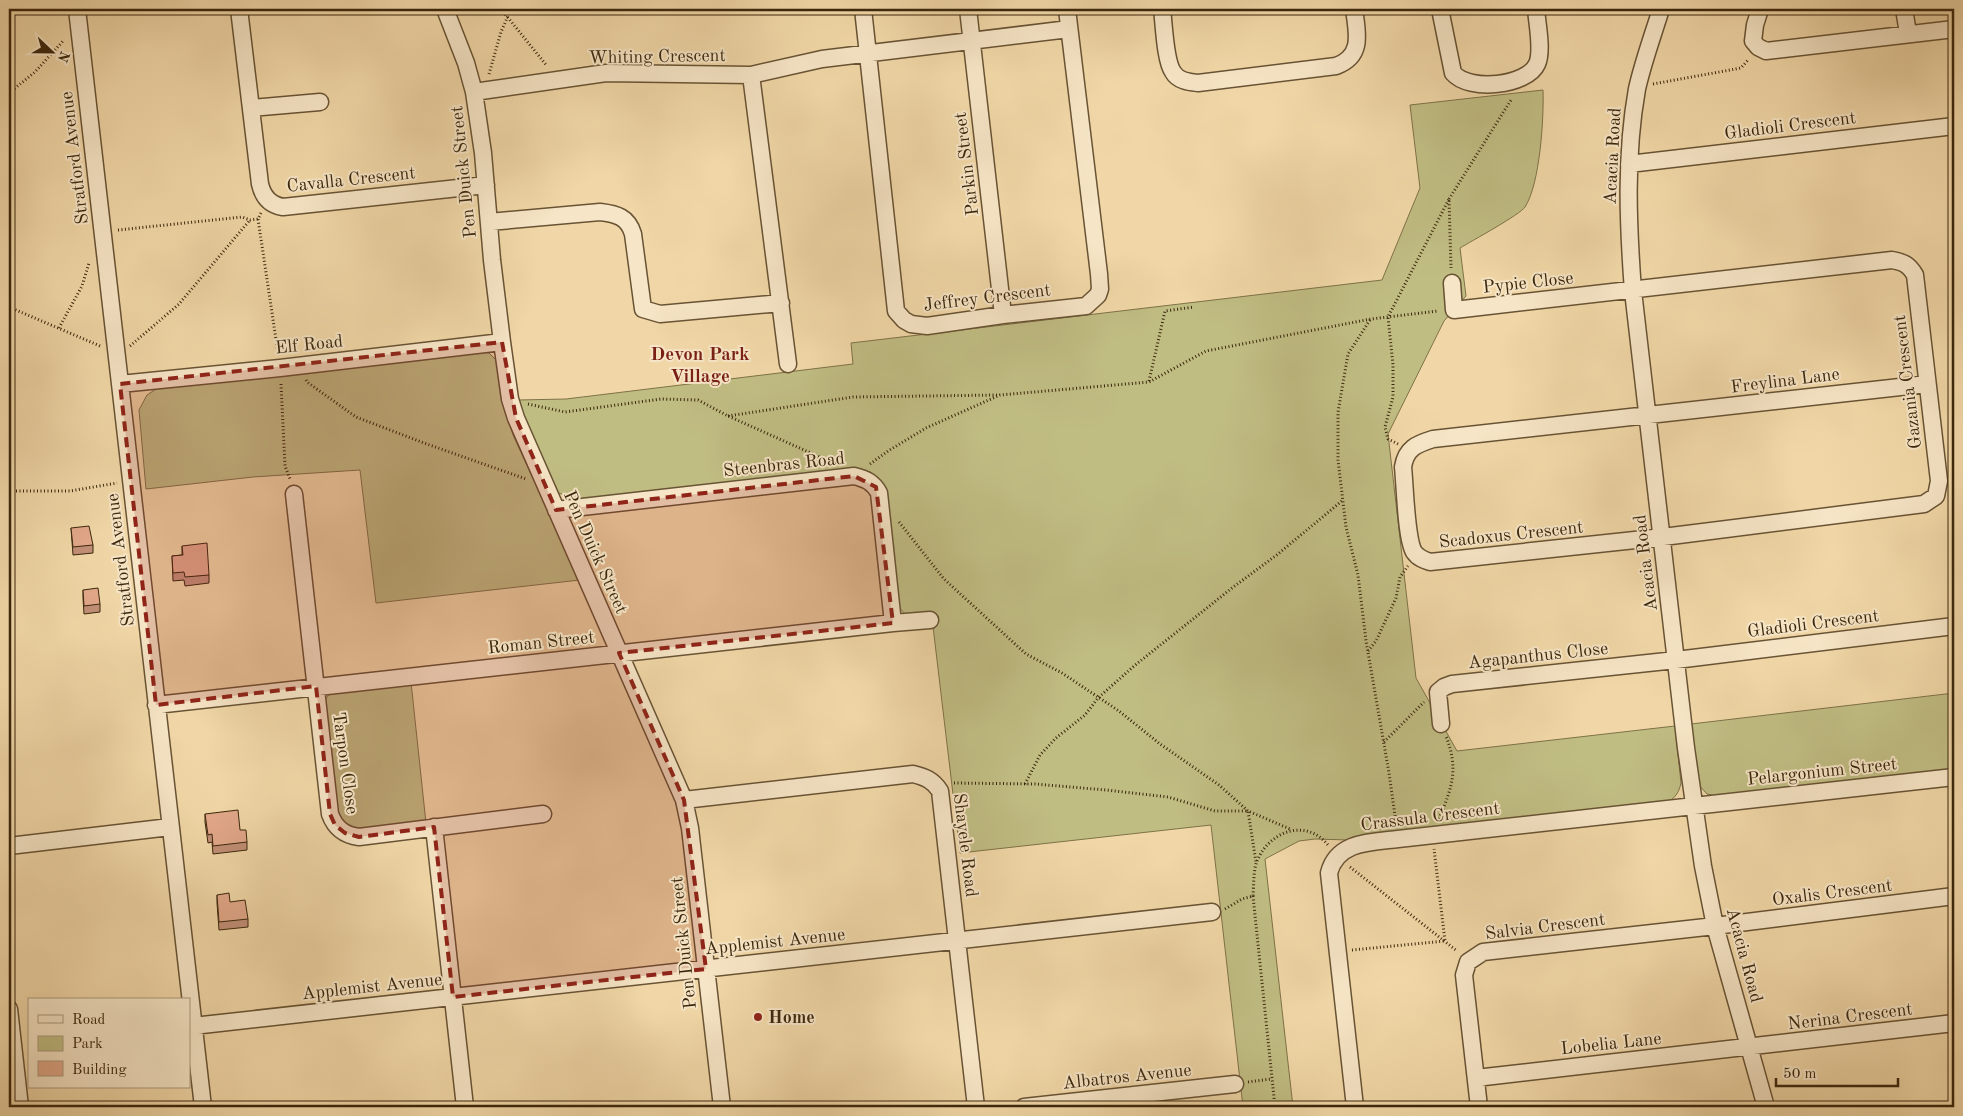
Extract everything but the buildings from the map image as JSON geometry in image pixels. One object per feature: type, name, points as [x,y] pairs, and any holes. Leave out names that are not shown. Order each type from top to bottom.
[{"type":"street","name":"Stratford Avenue","points":[[77,9],[190,998]]},
{"type":"street","name":"Cavalla Crescent","points":[[239,9],[260,184],[268,200],[283,207],[486,184]]},
{"type":"street","name":"Pen Duick Street","points":[[445,9],[466,63],[481,91],[489,222],[510,399],[516,418],[684,800],[690,828],[722,1107]]},
{"type":"street","name":"Jeffrey Crescent","points":[[863,9],[896,311],[904,320],[912,324],[926,326],[1086,306],[1095,300],[1100,290],[1067,9]]},
{"type":"street","name":"Parkin Street","points":[[968,9],[1003,315]]},
{"type":"street","points":[[1162,9],[1168,59],[1173,72],[1180,79],[1198,83],[1336,66],[1346,63],[1356,48],[1358,36],[1354,9]]},
{"type":"street","points":[[1440,9],[1453,73],[1460,80],[1480,84],[1502,82],[1522,77],[1530,74],[1536,66],[1539,60],[1539,47],[1536,9]]},
{"type":"street","name":"Acacia Road","points":[[1661,9],[1638,87],[1634,110],[1629,164],[1628,229],[1633,290],[1676,660],[1703,866],[1715,926],[1766,1107]]},
{"type":"street","points":[[1760,9],[1753,41],[1762,49],[1954,29]]},
{"type":"street","points":[[1904,9],[1908,33]]},
{"type":"street","name":"Whiting Crescent","points":[[481,91],[606,73],[751,75],[822,58],[1069,29]]},
{"type":"street","points":[[751,75],[788,364]]},
{"type":"street","points":[[251,108],[320,102]]},
{"type":"street","name":"Gladioli Crescent","points":[[1629,164],[1954,126]]},
{"type":"street","points":[[489,222],[600,212],[620,216],[630,225],[633,234],[643,309],[655,314],[781,302]]},
{"type":"street","name":"Gazania Crescent","points":[[1633,290],[1892,260],[1903,262],[1911,268],[1915,275],[1939,481],[1936,496],[1924,504],[1662,537]]},
{"type":"street","points":[[1452,283],[1454,310]]},
{"type":"street","name":"Pypie Close","points":[[1454,310],[1633,290]]},
{"type":"street","name":"Elf Road","points":[[120,384],[280,368],[502,342]]},
{"type":"street","name":"Freylina Lane","points":[[1648,416],[1927,384]]},
{"type":"street","points":[[1410,450],[1418,444],[1433,439],[1648,416]]},
{"type":"street","name":"Scadoxus Crescent","points":[[1410,450],[1404,457],[1403,467],[1410,540],[1414,552],[1422,560],[1430,562],[1662,537]]},
{"type":"street","name":"Steenbras Road","points":[[556,510],[854,476],[866,479],[876,487],[879,493],[893,623]]},
{"type":"street","name":"Tarpon Close","points":[[294,494],[330,814],[335,825],[345,834],[359,837],[543,814]]},
{"type":"street","name":"Roman Street","points":[[156,705],[930,620]]},
{"type":"street","name":"Gladioli Crescent","points":[[1676,660],[1954,626]]},
{"type":"street","name":"Agapanthus Close","points":[[1438,692],[1452,684],[1676,660]]},
{"type":"street","points":[[1438,692],[1441,724]]},
{"type":"street","name":"Shayele Road","points":[[684,800],[913,774],[928,778],[935,783],[940,791],[976,1107]]},
{"type":"street","name":"Pelargonium Street","points":[[1694,805],[1954,777]]},
{"type":"street","name":"Crassula Crescent","points":[[1337,856],[1357,844],[1694,805]]},
{"type":"street","points":[[9,846],[170,827]]},
{"type":"street","points":[[434,828],[465,1107]]},
{"type":"street","points":[[1337,856],[1331,865],[1329,873],[1355,1107]]},
{"type":"street","name":"Oxalis Crescent","points":[[1715,926],[1954,896]]},
{"type":"street","name":"Applemist Avenue","points":[[193,1026],[1212,912]]},
{"type":"street","name":"Salvia Crescent","points":[[1479,1107],[1464,975],[1468,962],[1483,952],[1715,926]]},
{"type":"street","name":"Stratford Avenue","points":[[190,1000],[202,1107]]},
{"type":"street","points":[[9,1014],[20,1107]]},
{"type":"street","name":"Nerina Crescent","points":[[1750,1048],[1954,1023]]},
{"type":"street","name":"Lobelia Lane","points":[[1476,1078],[1750,1048]]},
{"type":"street","name":"Albatros Avenue","points":[[1024,1107],[1235,1084]]},
{"type":"path","points":[[501,9],[548,68],[551,81]]},
{"type":"path","points":[[481,91],[487,80],[511,9]]},
{"type":"path","points":[[9,93],[36,72],[67,36],[79,30]]},
{"type":"path","points":[[1638,87],[1741,68],[1762,49]]},
{"type":"path","points":[[1410,450],[1388,438],[1385,426],[1393,397],[1393,365],[1388,317],[1449,199],[1511,100]]},
{"type":"path","points":[[1449,199],[1452,283]]},
{"type":"path","points":[[268,200],[258,219],[280,368],[285,466],[294,494]]},
{"type":"path","points":[[114,235],[118,230],[242,216],[250,220],[258,219]]},
{"type":"path","points":[[127,348],[179,304],[250,220]]},
{"type":"path","points":[[59,328],[82,286],[90,261]]},
{"type":"path","points":[[9,307],[104,348]]},
{"type":"path","points":[[1149,382],[1165,311],[1194,307]]},
{"type":"path","points":[[728,416],[853,397],[1000,395],[1149,382],[1206,351],[1371,319],[1454,310]]},
{"type":"path","points":[[1371,319],[1348,354],[1340,402],[1338,460],[1346,527],[1358,575],[1398,839]]},
{"type":"path","points":[[302,365],[307,382],[356,417],[424,443],[545,484]]},
{"type":"path","points":[[510,399],[565,412],[662,399],[698,400],[728,416],[831,462],[854,476],[888,451],[926,428],[1000,395]]},
{"type":"path","points":[[9,490],[70,492],[131,481]]},
{"type":"path","points":[[1025,784],[1040,755],[1056,738],[1085,715],[1098,698],[1134,666],[1278,554],[1343,500]]},
{"type":"path","points":[[881,507],[900,523],[944,579],[1026,654],[1062,673],[1119,711],[1160,744],[1219,785],[1248,811],[1290,829],[1312,832],[1324,840],[1337,856],[1446,941],[1468,962]]},
{"type":"path","points":[[1368,651],[1376,641],[1396,598],[1400,577],[1408,565],[1422,560]]},
{"type":"path","points":[[1384,742],[1409,715],[1438,692]]},
{"type":"path","points":[[1441,724],[1450,747],[1453,778],[1432,835],[1446,941]]},
{"type":"path","points":[[928,778],[952,783],[1025,784],[1168,797],[1215,811],[1248,811]]},
{"type":"path","points":[[1248,811],[1256,862],[1253,896],[1262,971],[1274,1107]]},
{"type":"path","points":[[1256,862],[1266,845],[1290,829]]},
{"type":"path","points":[[1212,912],[1228,909],[1242,898],[1253,896]]},
{"type":"path","points":[[1337,952],[1446,941]]},
{"type":"path","points":[[1235,1084],[1271,1079]]},
{"type":"highlighted area","points":[[502,342],[516,418],[556,510],[854,476],[876,487],[893,623],[619,653],[684,800],[706,969],[453,997],[434,827],[359,837],[345,833],[335,825],[330,814],[316,686],[156,705],[120,384]]},
{"type":"green space","points":[[1543,90],[1543,117],[1538,167],[1530,197],[1521,211],[1460,248],[1466,296],[1444,321],[1388,434],[1416,678],[1457,751],[1675,726],[1681,783],[1677,794],[1668,802],[1349,840],[1315,839],[1299,841],[1265,859],[1293,1107],[1243,1107],[1211,825],[960,853],[932,618],[905,614],[898,606],[874,477],[576,501],[555,491],[522,415],[518,400],[566,399],[853,364],[851,343],[1382,280],[1420,188],[1410,105]]},
{"type":"green space","points":[[478,351],[489,353],[497,361],[502,397],[513,435],[580,580],[376,603],[360,470],[253,477],[146,489],[139,410],[147,395],[156,389]]},
{"type":"green space","points":[[411,682],[426,823],[352,830],[338,819],[324,701],[330,693]]},
{"type":"green space","points":[[1954,693],[1954,769],[1717,796],[1707,794],[1698,784],[1691,724]]},
{"type":"place","name":"Home","points":[[758,1017]]},
{"type":"district","name":"Devon Park Village","points":[[700,364]]}]
